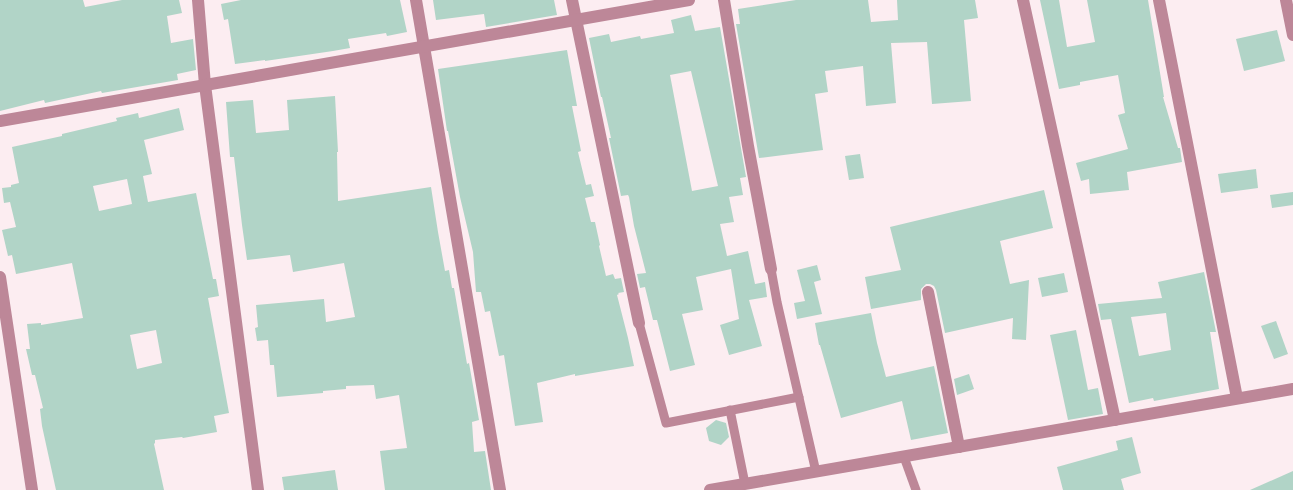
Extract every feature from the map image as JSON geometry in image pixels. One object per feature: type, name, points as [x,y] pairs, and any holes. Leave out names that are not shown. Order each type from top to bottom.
[{"type":"street","points":[[198,0],[205,85],[258,490]]},
{"type":"street","points":[[416,0],[500,490]]},
{"type":"street","points":[[572,0],[639,322]]},
{"type":"street","points":[[0,121],[689,0]]},
{"type":"street","points":[[724,0],[748,146],[771,268]]},
{"type":"street","points":[[1024,0],[1115,420]]},
{"type":"street","points":[[1159,0],[1237,398]]},
{"type":"street","points":[[1286,0],[1293,35]]},
{"type":"street","points":[[1,283],[32,490]]},
{"type":"street","points":[[928,292],[958,447]]},
{"type":"street","points":[[710,490],[1293,389]]},
{"type":"lane","points":[[771,268],[816,472]]},
{"type":"lane","points":[[639,322],[666,423],[799,397]]},
{"type":"lane","points":[[730,410],[745,484]]},
{"type":"lane","points":[[904,456],[916,490]]},
{"type":"building","points":[[0,0],[83,0],[85,7],[122,0],[179,0],[182,13],[167,16],[171,43],[193,39],[196,70],[177,74],[178,80],[102,93],[101,91],[45,103],[44,100],[0,111]]},
{"type":"building","points":[[241,0],[400,0],[407,32],[387,36],[386,33],[348,39],[350,48],[235,64],[228,19],[224,20],[221,4]]},
{"type":"building","points":[[433,0],[554,0],[557,15],[486,27],[484,14],[436,20]]},
{"type":"building","points":[[796,0],[868,0],[871,22],[898,20],[897,0],[975,0],[978,18],[964,20],[971,101],[932,104],[927,42],[891,43],[896,103],[866,106],[863,66],[825,71],[828,92],[815,94],[823,150],[759,158],[736,24],[740,24],[738,9]]},
{"type":"building","points":[[1040,0],[1059,0],[1067,47],[1095,42],[1087,0],[1148,0],[1163,97],[1178,148],[1180,148],[1182,162],[1127,172],[1129,190],[1090,194],[1089,179],[1081,181],[1076,163],[1128,149],[1118,115],[1125,113],[1118,75],[1080,82],[1080,85],[1059,89]]},
{"type":"building","points":[[691,15],[695,31],[720,27],[746,177],[740,178],[743,195],[729,197],[734,222],[720,224],[727,256],[748,251],[755,284],[765,282],[767,297],[749,300],[762,346],[729,355],[720,325],[739,319],[731,269],[696,277],[703,310],[682,314],[695,365],[670,371],[657,320],[653,320],[645,287],[640,288],[637,274],[646,273],[629,197],[628,195],[621,196],[609,138],[611,138],[589,38],[609,34],[611,42],[640,36],[641,39],[674,33],[671,20]],"holes":[[[691,71],[718,186],[692,191],[670,75]]]},
{"type":"building","points":[[1277,30],[1285,61],[1244,71],[1236,39]]},
{"type":"building","points":[[567,50],[577,106],[572,106],[581,151],[578,152],[586,185],[591,184],[594,196],[585,198],[591,222],[595,222],[606,276],[613,274],[615,279],[621,278],[624,292],[617,295],[634,366],[575,376],[575,374],[537,383],[543,422],[515,426],[504,355],[499,356],[490,311],[485,312],[481,292],[476,292],[473,252],[447,131],[438,69]]},
{"type":"building","points":[[335,96],[338,201],[431,187],[445,271],[449,270],[452,288],[454,288],[479,420],[472,422],[474,452],[485,451],[491,490],[385,490],[380,451],[407,448],[399,395],[376,399],[374,385],[346,386],[346,389],[323,391],[323,393],[277,397],[274,365],[270,365],[268,340],[257,341],[255,328],[258,327],[256,305],[324,299],[326,322],[355,317],[344,263],[293,272],[290,255],[247,260],[234,157],[230,157],[226,102],[253,100],[256,133],[289,130],[287,100]]},
{"type":"building","points":[[179,108],[184,130],[144,140],[152,174],[143,176],[148,202],[196,193],[213,279],[216,279],[219,296],[208,298],[229,413],[214,416],[217,432],[183,438],[155,440],[154,444],[164,490],[56,490],[42,426],[40,409],[43,408],[26,349],[30,349],[27,324],[41,323],[41,325],[83,318],[72,263],[16,274],[12,255],[8,256],[2,230],[16,227],[10,202],[4,203],[2,188],[11,187],[11,185],[19,183],[12,147],[117,121],[116,118],[138,113],[139,118]],"holes":[[[127,179],[132,204],[99,211],[93,186]],[[156,330],[162,363],[137,369],[130,335]]]},
{"type":"building","points":[[860,154],[864,178],[849,180],[845,156]]},
{"type":"building","points":[[1256,169],[1258,188],[1221,193],[1218,174]]},
{"type":"building","points":[[1044,190],[1053,228],[1000,241],[1010,284],[1029,280],[1026,340],[1012,339],[1013,318],[945,333],[936,290],[930,284],[926,284],[921,289],[921,300],[871,309],[865,277],[901,270],[890,227]]},
{"type":"building","points":[[1293,192],[1293,205],[1272,208],[1270,195]]},
{"type":"building","points":[[817,265],[821,280],[814,282],[822,314],[797,319],[794,303],[805,301],[797,270]]},
{"type":"building","points":[[1204,272],[1216,332],[1210,332],[1219,389],[1154,401],[1153,398],[1129,403],[1111,319],[1101,320],[1098,304],[1162,298],[1158,282]],"holes":[[[1166,313],[1171,350],[1139,356],[1131,317]]]},
{"type":"building","points":[[1064,273],[1068,292],[1042,297],[1038,278]]},
{"type":"building","points":[[871,313],[886,377],[934,366],[948,433],[911,440],[902,401],[841,418],[819,345],[815,323]]},
{"type":"building","points":[[1276,321],[1288,354],[1274,359],[1261,326]]},
{"type":"building","points":[[1076,330],[1088,390],[1098,388],[1103,414],[1068,420],[1050,335]]},
{"type":"building","points":[[969,374],[974,389],[957,395],[954,379]]},
{"type":"building","points":[[716,420],[726,423],[729,437],[721,445],[709,441],[706,428]]},
{"type":"building","points":[[1132,437],[1141,473],[1121,479],[1124,490],[1063,490],[1057,467],[1118,450],[1116,441]]},
{"type":"building","points":[[335,470],[338,490],[284,490],[282,477]]},
{"type":"building","points":[[1293,471],[1293,490],[1250,490]]}]
